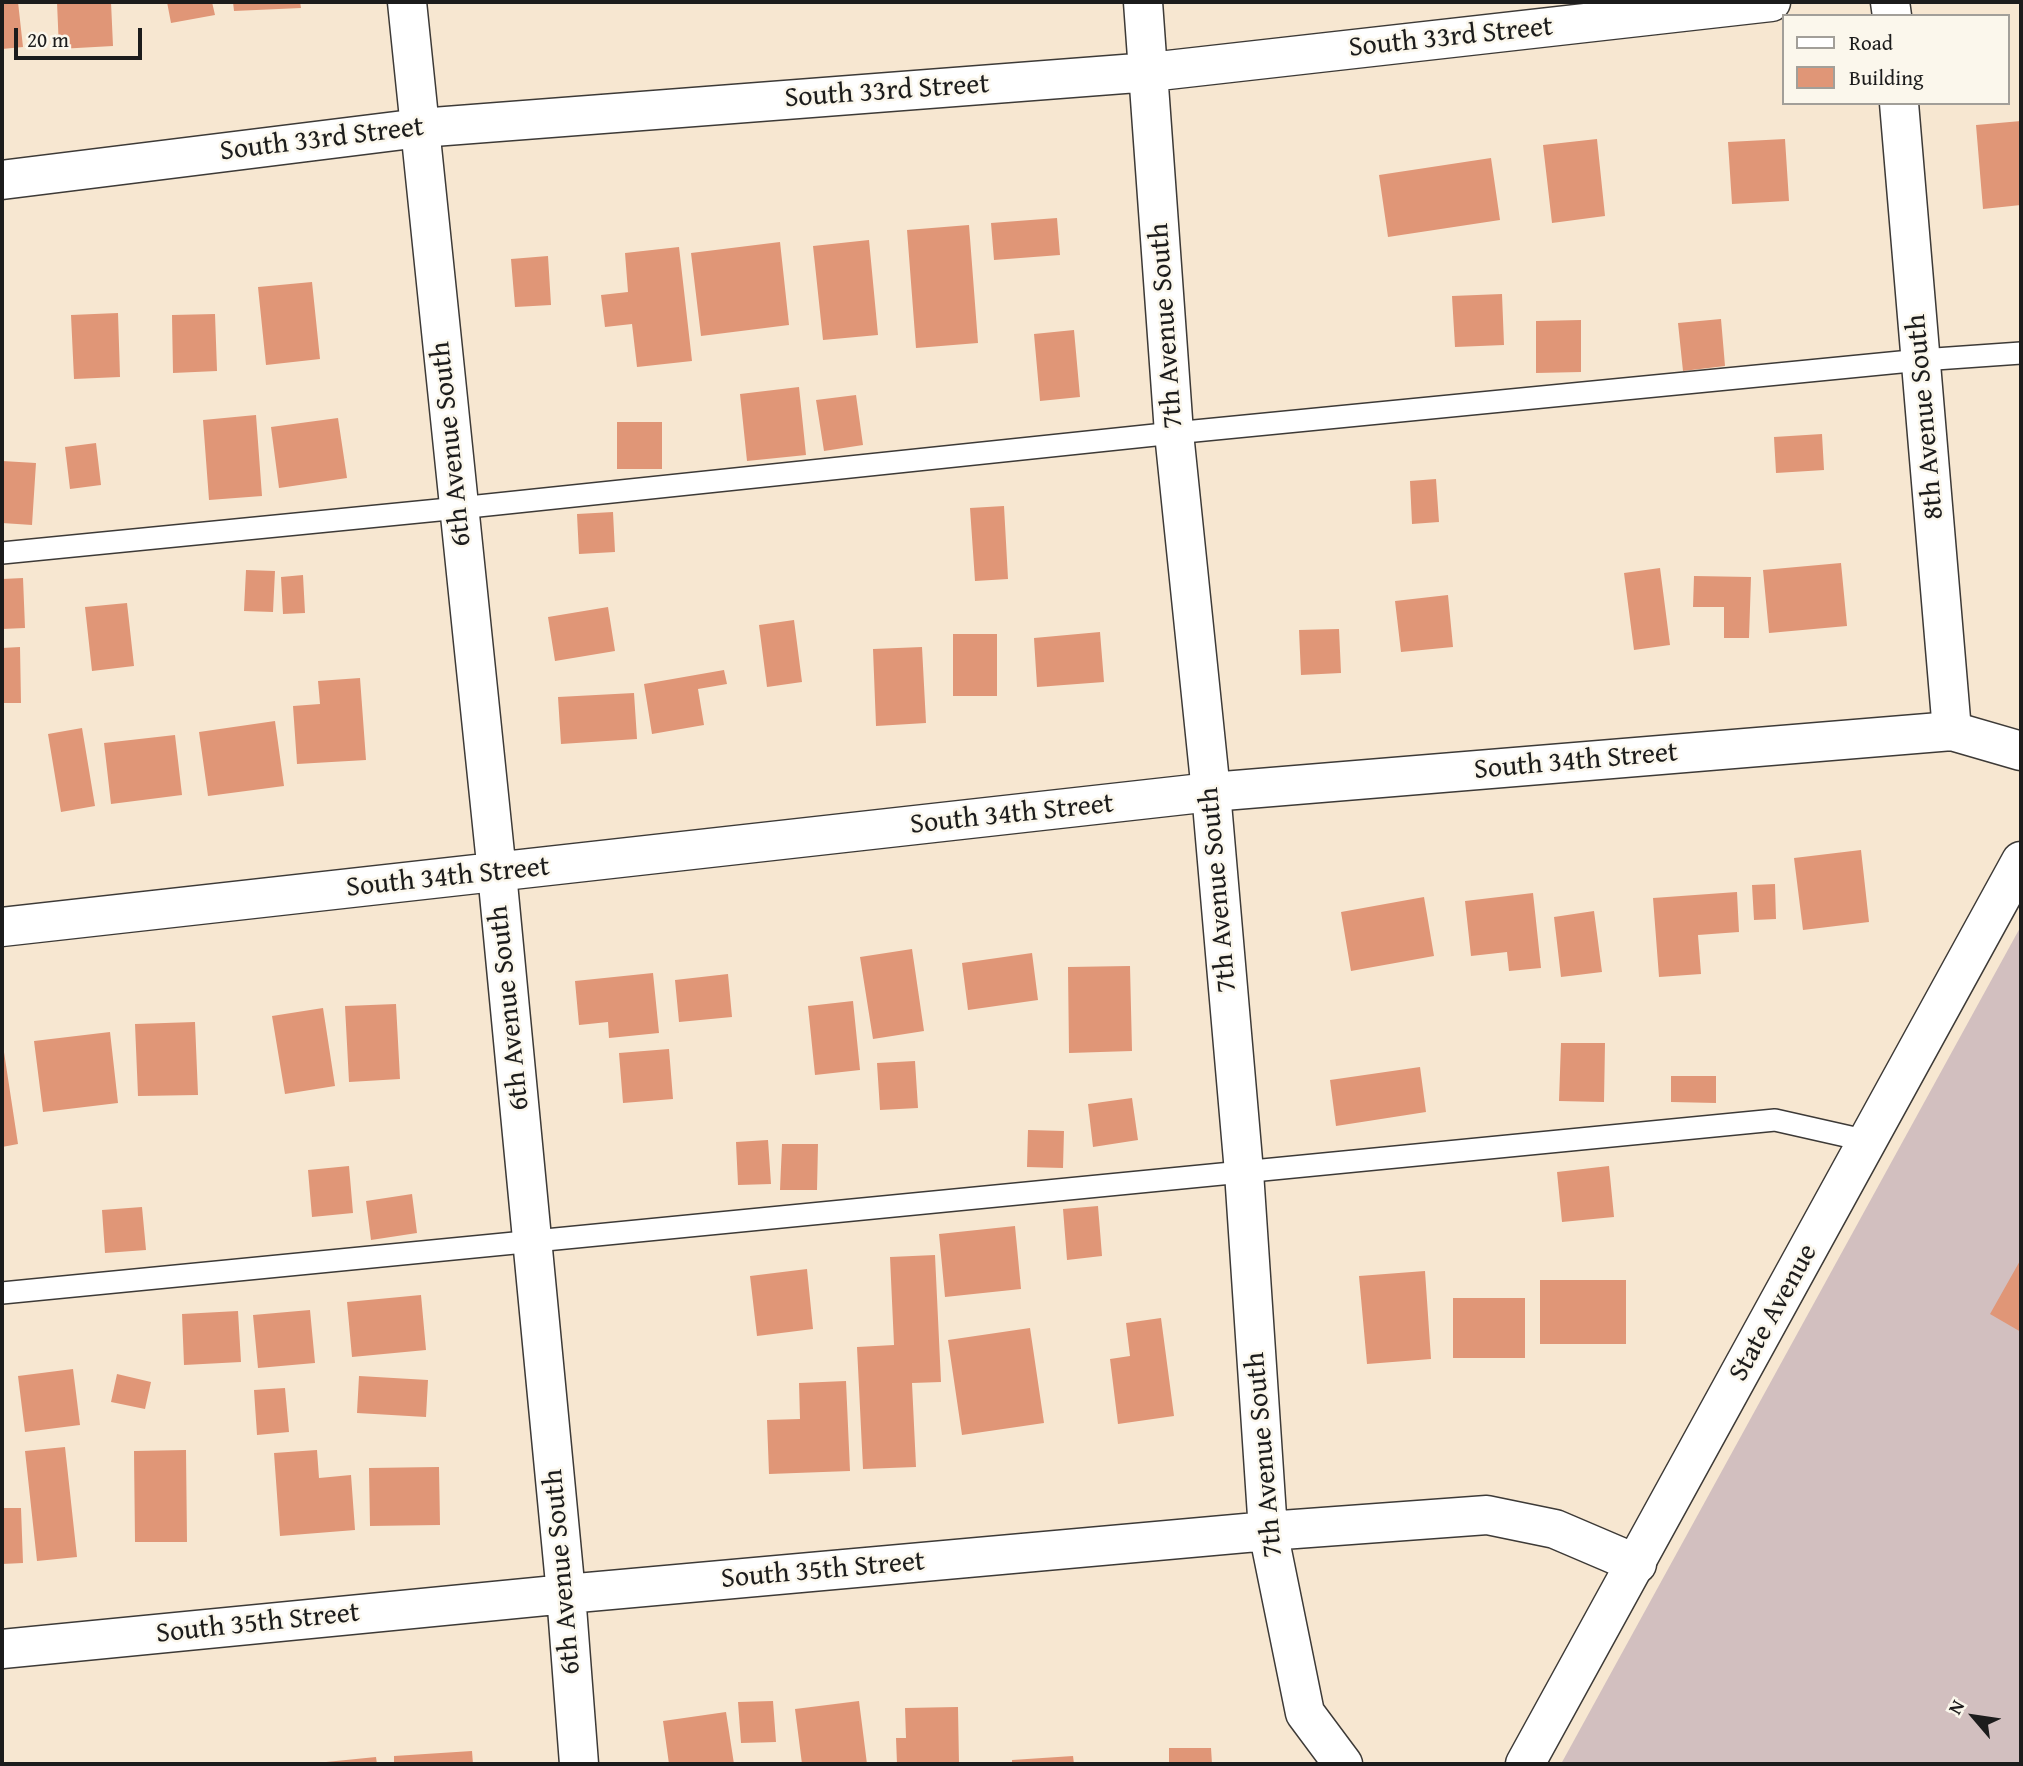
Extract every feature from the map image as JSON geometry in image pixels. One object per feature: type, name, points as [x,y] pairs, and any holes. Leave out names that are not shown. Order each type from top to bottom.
[{"type":"street","name":"6th Avenue South","points":[[407,2],[497,873],[566,1594],[579,1764]]},
{"type":"street","name":"7th Avenue South","points":[[1143,2],[1174,433],[1211,792],[1244,1172],[1268,1531],[1305,1713],[1343,1764]]},
{"type":"street","name":"South 33rd Street","points":[[2,180],[420,128],[1150,72],[1771,2]]},
{"type":"street","name":"8th Avenue South","points":[[1899,105],[1952,731]]},
{"type":"street","name":"South 34th Street","points":[[2,927],[1211,792],[1952,731],[2021,751]]},
{"type":"street","name":"State Avenue","points":[[1525,1764],[2021,861]]},
{"type":"street","name":"South 35th Street","points":[[2,1649],[566,1594],[1268,1531],[1487,1515],[1555,1529],[1637,1564]]},
{"type":"lane","points":[[2,553],[459,509],[1174,433],[1921,360],[2021,354]]},
{"type":"lane","points":[[2,1293],[1775,1120],[1868,1141]]},
{"type":"shaded area","points":[[2021,926],[2021,1764],[1561,1764]]},
{"type":"building","points":[[2,2],[18,2],[23,47],[2,49]]},
{"type":"building","points":[[57,2],[111,2],[113,46],[59,49]]},
{"type":"building","points":[[167,2],[212,2],[215,15],[171,23]]},
{"type":"building","points":[[233,2],[300,2],[301,8],[234,11]]},
{"type":"building","points":[[2021,121],[2021,205],[1983,209],[1976,125]]},
{"type":"building","points":[[1597,139],[1605,216],[1552,223],[1543,145]]},
{"type":"building","points":[[1785,139],[1789,201],[1732,204],[1728,142]]},
{"type":"building","points":[[1491,158],[1500,220],[1388,237],[1379,175]]},
{"type":"building","points":[[1057,218],[1060,255],[994,260],[991,223]]},
{"type":"building","points":[[969,225],[978,343],[916,348],[907,230]]},
{"type":"building","points":[[869,240],[878,335],[823,340],[813,246]]},
{"type":"building","points":[[780,242],[789,325],[701,336],[691,253]]},
{"type":"building","points":[[679,247],[692,361],[637,367],[632,324],[605,327],[601,295],[628,292],[625,253]]},
{"type":"building","points":[[548,256],[551,305],[515,307],[511,259]]},
{"type":"building","points":[[312,282],[320,359],[266,365],[258,287]]},
{"type":"building","points":[[1502,294],[1504,345],[1455,347],[1452,296]]},
{"type":"building","points":[[118,313],[120,377],[74,379],[71,315]]},
{"type":"building","points":[[215,314],[217,371],[173,373],[172,315]]},
{"type":"building","points":[[1721,319],[1725,366],[1683,371],[1678,323]]},
{"type":"building","points":[[1581,320],[1581,372],[1536,373],[1536,321]]},
{"type":"building","points":[[1074,330],[1080,397],[1040,401],[1034,334]]},
{"type":"building","points":[[799,387],[806,455],[747,461],[740,394]]},
{"type":"building","points":[[856,395],[863,445],[824,451],[816,400]]},
{"type":"building","points":[[256,415],[262,496],[209,500],[203,420]]},
{"type":"building","points":[[338,418],[347,478],[279,488],[271,427]]},
{"type":"building","points":[[617,422],[662,422],[662,469],[617,469]]},
{"type":"building","points":[[1822,434],[1824,470],[1776,473],[1774,437]]},
{"type":"building","points":[[96,443],[101,485],[70,489],[65,447]]},
{"type":"building","points":[[2,461],[36,463],[32,525],[2,523]]},
{"type":"building","points":[[1436,479],[1439,522],[1412,524],[1410,481]]},
{"type":"building","points":[[1004,506],[1008,579],[975,581],[970,508]]},
{"type":"building","points":[[613,512],[615,552],[579,554],[577,514]]},
{"type":"building","points":[[1841,563],[1847,626],[1769,633],[1763,570]]},
{"type":"building","points":[[1660,568],[1670,645],[1634,650],[1624,573]]},
{"type":"building","points":[[246,570],[275,571],[273,612],[244,611]]},
{"type":"building","points":[[303,575],[305,613],[283,614],[281,577]]},
{"type":"building","points":[[1694,576],[1751,577],[1749,638],[1724,638],[1724,607],[1693,607]]},
{"type":"building","points":[[23,578],[25,628],[2,629],[2,579]]},
{"type":"building","points":[[1448,595],[1453,647],[1401,652],[1395,601]]},
{"type":"building","points":[[127,603],[134,666],[92,671],[85,607]]},
{"type":"building","points":[[608,607],[615,651],[555,661],[548,617]]},
{"type":"building","points":[[794,620],[802,682],[767,687],[759,625]]},
{"type":"building","points":[[1339,629],[1341,673],[1301,675],[1299,630]]},
{"type":"building","points":[[1100,632],[1104,682],[1037,687],[1034,638]]},
{"type":"building","points":[[953,634],[997,634],[997,696],[953,696]]},
{"type":"building","points":[[20,647],[21,703],[2,703],[2,648]]},
{"type":"building","points":[[922,647],[926,723],[876,726],[873,649]]},
{"type":"building","points":[[724,670],[727,684],[698,689],[704,725],[652,734],[644,684]]},
{"type":"building","points":[[360,678],[366,760],[297,764],[293,706],[320,704],[318,681]]},
{"type":"building","points":[[634,693],[637,739],[561,744],[558,697]]},
{"type":"building","points":[[275,721],[284,786],[208,796],[199,732]]},
{"type":"building","points":[[82,728],[95,806],[61,812],[48,734]]},
{"type":"building","points":[[175,735],[182,795],[111,804],[104,743]]},
{"type":"building","points":[[1861,850],[1869,922],[1803,930],[1794,858]]},
{"type":"building","points":[[1775,884],[1776,919],[1754,920],[1752,885]]},
{"type":"building","points":[[1737,892],[1739,932],[1698,935],[1701,974],[1659,977],[1653,898]]},
{"type":"building","points":[[1533,893],[1541,968],[1509,971],[1507,952],[1471,956],[1465,901]]},
{"type":"building","points":[[1424,897],[1434,956],[1351,971],[1341,912]]},
{"type":"building","points":[[1594,911],[1602,972],[1561,977],[1554,917]]},
{"type":"building","points":[[912,949],[924,1031],[873,1039],[860,957]]},
{"type":"building","points":[[1032,953],[1038,1000],[968,1010],[962,963]]},
{"type":"building","points":[[1130,966],[1132,1051],[1069,1053],[1068,967]]},
{"type":"building","points":[[653,973],[659,1033],[609,1038],[608,1022],[579,1025],[575,981]]},
{"type":"building","points":[[728,974],[732,1017],[679,1022],[675,980]]},
{"type":"building","points":[[853,1001],[860,1070],[815,1075],[808,1006]]},
{"type":"building","points":[[396,1004],[400,1079],[349,1082],[345,1006]]},
{"type":"building","points":[[323,1008],[335,1086],[285,1094],[272,1016]]},
{"type":"building","points":[[195,1022],[198,1095],[138,1096],[135,1024]]},
{"type":"building","points":[[110,1032],[118,1103],[43,1112],[34,1041]]},
{"type":"building","points":[[2,1039],[18,1144],[2,1147]]},
{"type":"building","points":[[1561,1043],[1605,1043],[1604,1102],[1559,1101]]},
{"type":"building","points":[[669,1049],[673,1099],[623,1103],[619,1053]]},
{"type":"building","points":[[915,1061],[918,1108],[880,1110],[877,1063]]},
{"type":"building","points":[[1420,1067],[1426,1112],[1336,1126],[1330,1080]]},
{"type":"building","points":[[1671,1076],[1716,1076],[1716,1103],[1671,1102]]},
{"type":"building","points":[[1132,1098],[1138,1140],[1093,1147],[1088,1104]]},
{"type":"building","points":[[1028,1130],[1064,1131],[1063,1168],[1027,1167]]},
{"type":"building","points":[[768,1140],[771,1184],[738,1185],[736,1142]]},
{"type":"building","points":[[782,1144],[818,1144],[817,1190],[780,1190]]},
{"type":"building","points":[[349,1166],[353,1213],[312,1217],[308,1170]]},
{"type":"building","points":[[1609,1166],[1614,1217],[1562,1222],[1557,1172]]},
{"type":"building","points":[[412,1194],[417,1233],[371,1240],[366,1201]]},
{"type":"building","points":[[1098,1206],[1102,1256],[1067,1260],[1063,1209]]},
{"type":"building","points":[[142,1207],[146,1250],[105,1253],[102,1210]]},
{"type":"building","points":[[1015,1226],[1021,1289],[945,1297],[939,1234]]},
{"type":"building","points":[[935,1255],[941,1382],[912,1383],[916,1467],[863,1469],[857,1347],[894,1345],[890,1257]]},
{"type":"building","points":[[2021,1259],[2021,1332],[1990,1314]]},
{"type":"building","points":[[807,1269],[813,1329],[757,1336],[750,1276]]},
{"type":"building","points":[[1425,1271],[1431,1359],[1367,1364],[1359,1276]]},
{"type":"building","points":[[1540,1280],[1626,1280],[1626,1344],[1540,1344]]},
{"type":"building","points":[[421,1295],[426,1350],[352,1357],[347,1302]]},
{"type":"building","points":[[1453,1298],[1525,1298],[1525,1358],[1453,1358]]},
{"type":"building","points":[[310,1310],[315,1363],[258,1368],[253,1315]]},
{"type":"building","points":[[238,1311],[241,1362],[184,1365],[182,1314]]},
{"type":"building","points":[[1161,1318],[1174,1416],[1118,1424],[1110,1359],[1130,1356],[1126,1323]]},
{"type":"building","points":[[1030,1328],[1044,1423],[962,1435],[948,1340]]},
{"type":"building","points":[[73,1369],[80,1425],[25,1432],[18,1376]]},
{"type":"building","points":[[117,1374],[151,1382],[145,1409],[111,1402]]},
{"type":"building","points":[[359,1376],[428,1380],[426,1417],[357,1413]]},
{"type":"building","points":[[846,1381],[850,1471],[769,1474],[767,1420],[800,1419],[799,1383]]},
{"type":"building","points":[[285,1388],[289,1432],[257,1435],[254,1390]]},
{"type":"building","points":[[65,1447],[77,1557],[37,1561],[25,1451]]},
{"type":"building","points":[[186,1450],[187,1542],[135,1542],[134,1451]]},
{"type":"building","points":[[317,1450],[319,1478],[351,1475],[355,1530],[280,1536],[274,1453]]},
{"type":"building","points":[[439,1467],[440,1525],[370,1526],[369,1468]]},
{"type":"building","points":[[2,1508],[21,1508],[23,1563],[2,1564]]},
{"type":"building","points":[[773,1701],[776,1742],[741,1743],[738,1702]]},
{"type":"building","points":[[859,1701],[867,1764],[802,1764],[795,1709]]},
{"type":"building","points":[[958,1707],[959,1764],[897,1764],[896,1738],[906,1738],[905,1708]]},
{"type":"building","points":[[726,1712],[734,1764],[669,1764],[663,1721]]},
{"type":"building","points":[[1169,1748],[1211,1748],[1212,1764],[1169,1764]]},
{"type":"building","points":[[472,1751],[473,1764],[394,1764],[394,1756]]},
{"type":"building","points":[[1073,1756],[1074,1764],[1012,1764],[1012,1760]]},
{"type":"building","points":[[376,1757],[377,1764],[326,1764],[326,1762]]}]
